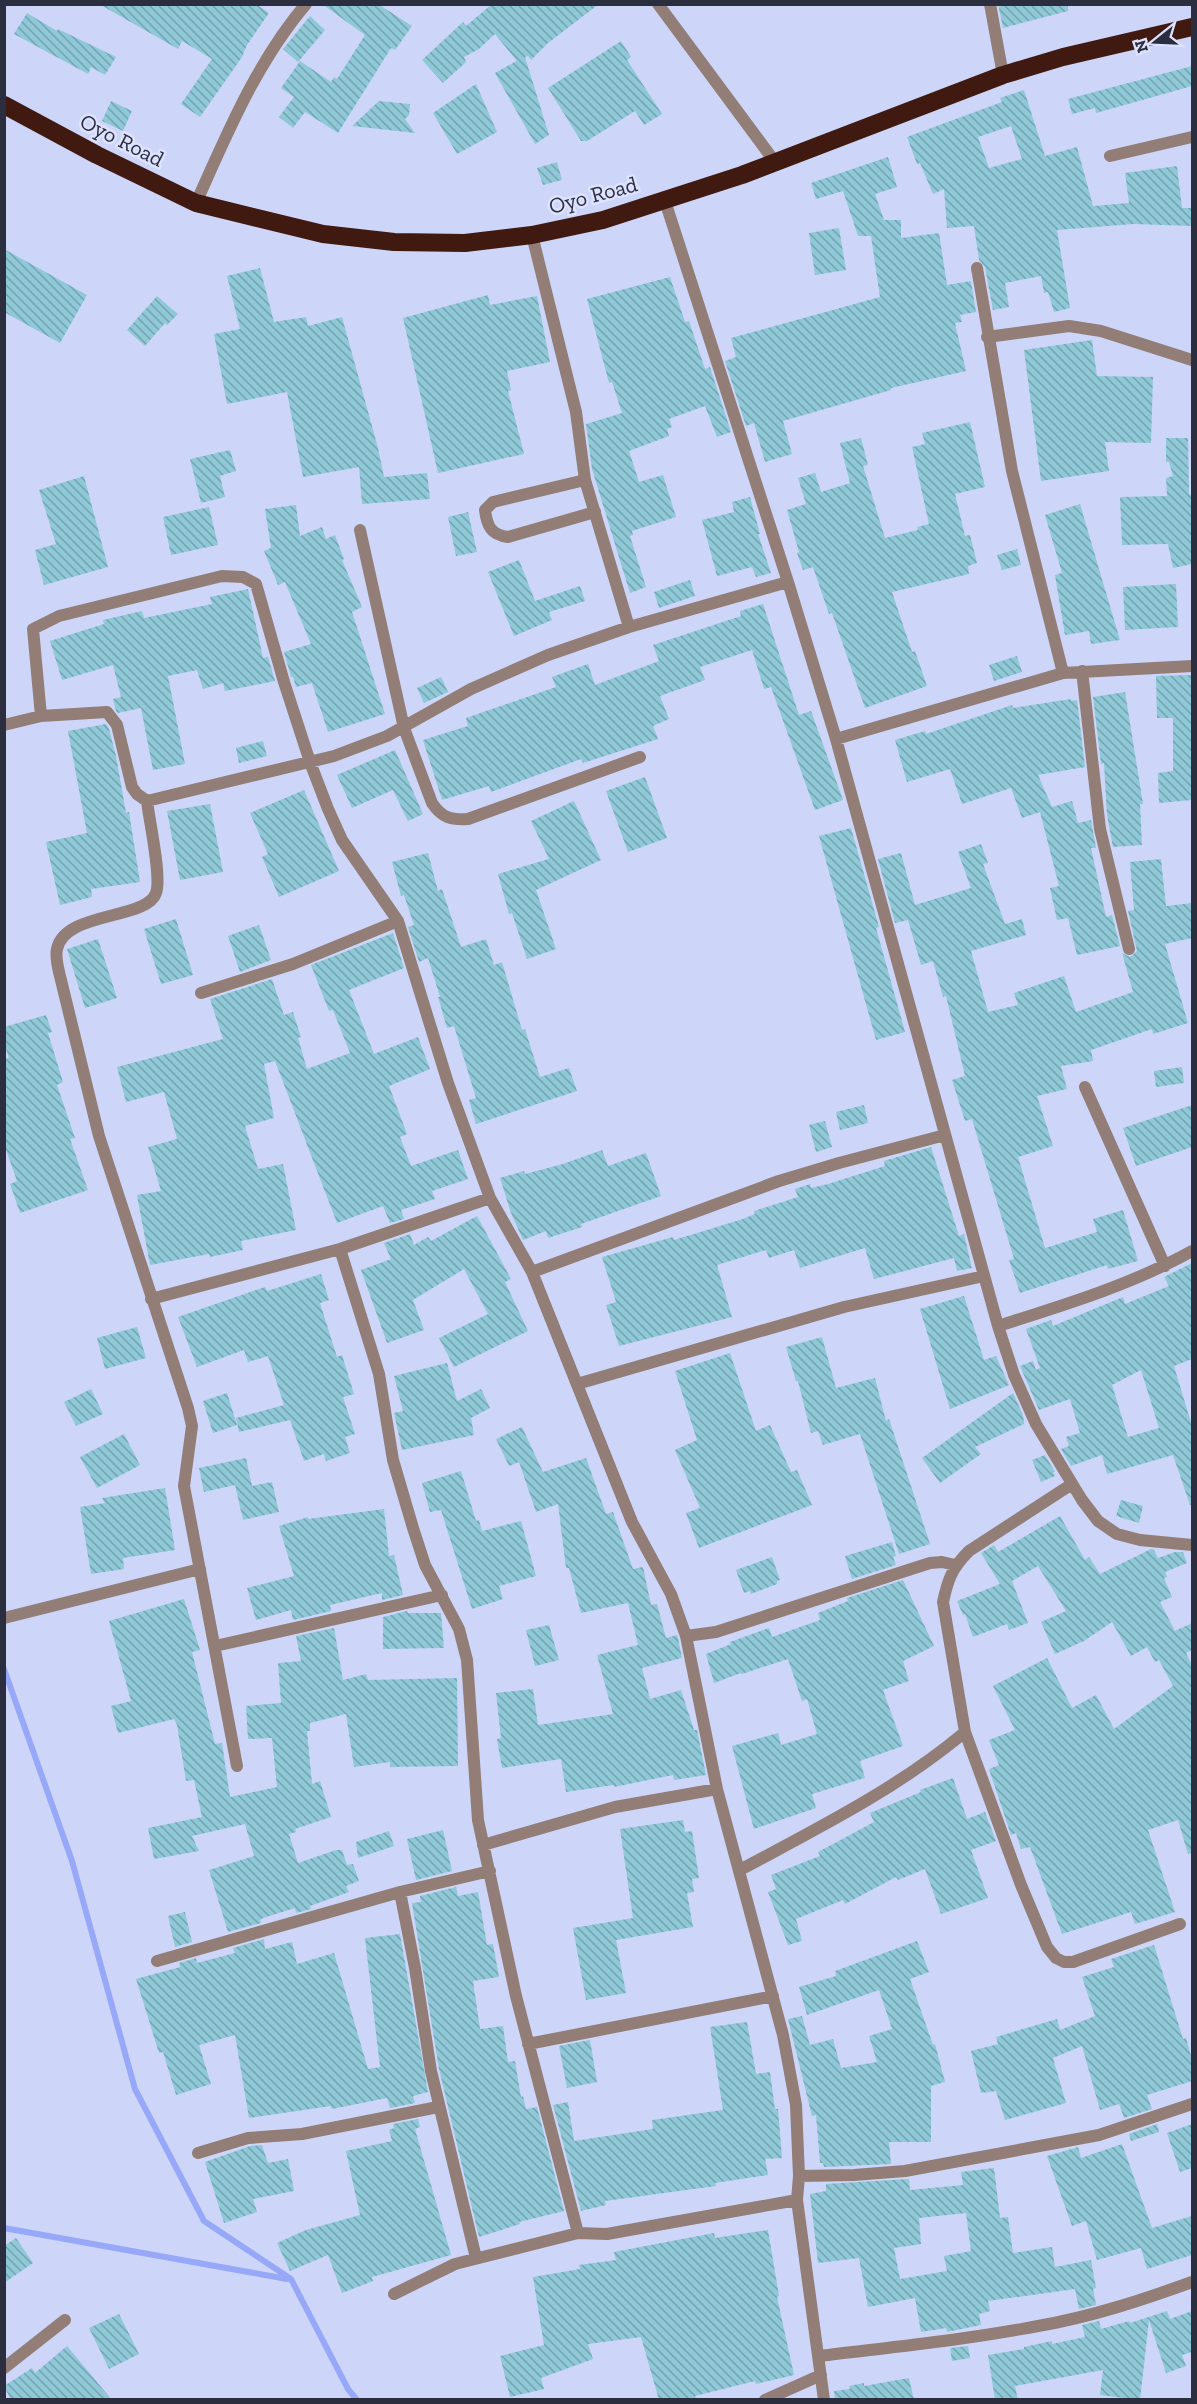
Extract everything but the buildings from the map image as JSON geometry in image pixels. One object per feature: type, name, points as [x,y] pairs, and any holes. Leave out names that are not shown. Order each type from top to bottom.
[{"type":"highway","name":"Oyo Road","points":[[4,105],[97,155],[196,203],[323,234],[394,242],[465,243],[532,235],[603,220],[665,201],[775,162],[1003,75],[1063,57],[1192,27]]},
{"type":"street","points":[[196,203],[241,103],[270,53],[306,4]]},
{"type":"street","points":[[658,4],[775,162]]},
{"type":"street","points":[[990,4],[1003,75]]},
{"type":"street","points":[[1110,156],[1192,137]]},
{"type":"street","points":[[665,201],[788,582],[836,739],[984,1276],[1014,1375],[1036,1425],[1098,1521],[1117,1534],[1140,1540],[1192,1545]]},
{"type":"street","points":[[532,235],[576,412],[585,480],[629,627]]},
{"type":"street","points":[[977,268],[987,337],[1015,482],[1063,673]]},
{"type":"street","points":[[987,337],[1069,326],[1101,331],[1192,360]]},
{"type":"street","points":[[585,480],[494,502],[485,510],[486,521],[489,529],[498,536],[508,537],[595,512]]},
{"type":"street","points":[[360,530],[404,728],[432,803],[438,813],[450,820],[468,819],[640,757]]},
{"type":"street","points":[[41,716],[33,629],[73,612],[222,576],[243,577],[256,584],[310,762],[342,840],[398,921],[448,1083],[490,1198],[532,1272],[632,1522],[672,1594],[686,1635],[717,1789],[773,1996],[796,2105],[799,2176],[797,2199],[824,2400]]},
{"type":"street","points":[[4,725],[41,716],[107,712],[117,725],[132,787],[136,794],[147,801],[334,756],[404,728],[502,674],[548,655],[629,627],[788,582]]},
{"type":"street","points":[[836,739],[1063,673],[1192,666]]},
{"type":"street","points":[[1082,671],[1100,829],[1129,949]]},
{"type":"street","points":[[147,801],[157,876],[156,893],[148,903],[74,928],[60,939],[56,951],[99,1136],[145,1273],[151,1299],[192,1426],[184,1486],[237,1766]]},
{"type":"street","points":[[201,993],[293,964],[398,921]]},
{"type":"street","points":[[1085,1087],[1165,1266]]},
{"type":"street","points":[[532,1272],[779,1181],[839,1162],[945,1136]]},
{"type":"street","points":[[151,1299],[340,1249],[490,1198]]},
{"type":"street","points":[[340,1249],[379,1374],[393,1460],[425,1565],[459,1629],[467,1660],[478,1820],[516,1996],[578,2233]]},
{"type":"street","points":[[998,1326],[1083,1299],[1165,1266],[1192,1251]]},
{"type":"street","points":[[577,1384],[844,1307],[984,1276]]},
{"type":"street","points":[[1072,1484],[969,1551],[956,1565],[947,1581],[943,1602],[965,1732],[1021,1885],[1047,1947],[1056,1958],[1064,1962],[1072,1962],[1180,1924]]},
{"type":"street","points":[[686,1635],[716,1632],[930,1563],[942,1562],[956,1565]]},
{"type":"street","points":[[4,1618],[200,1569]]},
{"type":"street","points":[[215,1646],[442,1595]]},
{"type":"street","points":[[740,1870],[864,1803],[930,1760],[965,1732]]},
{"type":"street","points":[[483,1845],[615,1807],[717,1789]]},
{"type":"street","points":[[157,1961],[400,1892],[490,1871]]},
{"type":"street","points":[[400,1892],[438,2107],[476,2258]]},
{"type":"street","points":[[528,2044],[773,1996]]},
{"type":"street","points":[[799,2176],[854,2175],[916,2169],[1099,2135],[1192,2104]]},
{"type":"street","points":[[198,2153],[248,2138],[302,2134],[438,2107]]},
{"type":"street","points":[[394,2294],[447,2267],[578,2233],[608,2234],[797,2199]]},
{"type":"street","points":[[819,2356],[976,2337],[1040,2326],[1134,2303],[1192,2282]]},
{"type":"street","points":[[4,2368],[65,2320]]},
{"type":"street","points":[[765,2400],[821,2375]]},
{"type":"waterway","points":[[4,1669],[72,1861],[135,2089],[204,2221],[291,2279],[348,2389],[357,2400]]},
{"type":"waterway","points":[[4,2228],[287,2279]]}]
